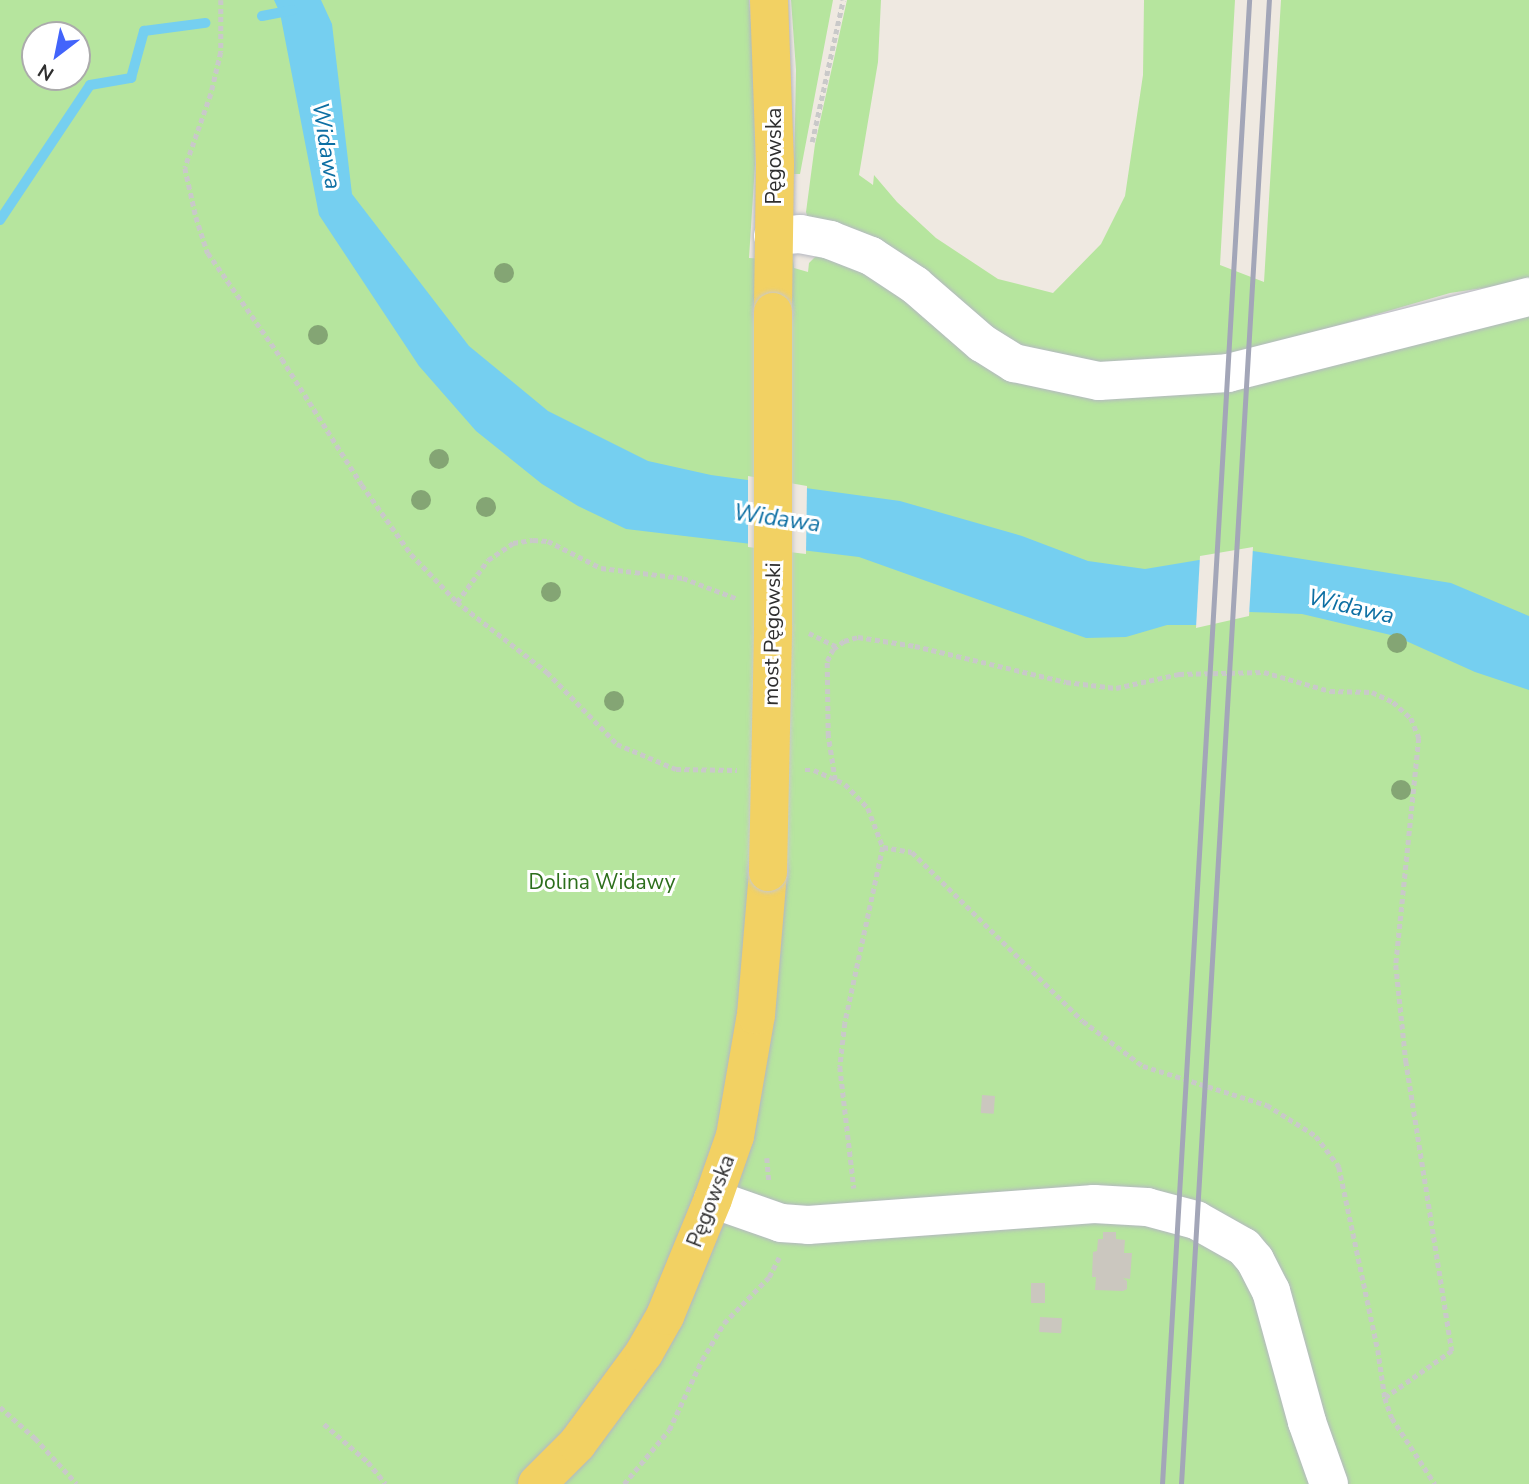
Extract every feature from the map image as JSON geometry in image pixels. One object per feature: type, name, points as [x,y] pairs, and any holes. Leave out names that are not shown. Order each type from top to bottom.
[{"type":"main road","name":"Pęgowska","points":[[769,0],[774,71],[773,312]]},
{"type":"main road","name":"most Pęgowski","points":[[768,872],[773,626],[773,312]]},
{"type":"main road","name":"Pęgowska","points":[[537,1484],[583,1436],[644,1353],[665,1316],[713,1199],[735,1136],[756,1016],[768,872]]},
{"type":"lane","points":[[773,236],[800,234],[830,240],[871,256],[915,285],[982,343],[1014,363],[1099,381],[1228,373],[1529,297]]},
{"type":"lane","points":[[713,1199],[781,1223],[808,1225],[1123,1204],[1196,1220],[1231,1237],[1255,1260],[1271,1292],[1307,1422],[1329,1484]]},
{"type":"path","points":[[221,0],[221,52],[211,93],[185,168],[195,217],[208,253],[411,554],[457,602],[547,672],[617,744]]},
{"type":"path","points":[[809,155],[843,0]]},
{"type":"path","points":[[457,602],[488,560],[513,543],[533,540],[548,541],[601,568],[683,578],[744,602]]},
{"type":"path","points":[[802,630],[836,646]]},
{"type":"path","points":[[835,780],[828,736],[827,661],[836,646],[844,640],[858,637],[915,646],[1066,682],[1116,688],[1179,674],[1264,672],[1330,691],[1372,692],[1393,702],[1411,718],[1419,738],[1396,965],[1406,1061],[1452,1351],[1385,1398]]},
{"type":"path","points":[[857,1220],[840,1067],[845,1023],[883,847],[912,852],[1083,1021],[1143,1066],[1267,1105],[1316,1136],[1339,1167],[1378,1350],[1385,1398],[1392,1418],[1435,1484]]},
{"type":"path","points":[[624,1484],[670,1430],[702,1360],[724,1324],[769,1277],[779,1259],[784,1236],[781,1223]]},
{"type":"path","points":[[0,1407],[35,1438],[77,1484]]},
{"type":"path","points":[[324,1424],[368,1462],[386,1484]]},
{"type":"green space","name":"Dolina Widawy","points":[[0,0],[749,0],[754,59],[755,165],[749,258],[793,260],[794,268],[808,272],[809,263],[818,254],[806,212],[815,144],[847,0],[881,0],[878,62],[859,175],[873,185],[874,175],[897,202],[936,238],[998,279],[1053,293],[1101,244],[1125,196],[1143,75],[1144,0],[1235,0],[1220,265],[1264,282],[1281,0],[1529,0],[1529,281],[1450,293],[1319,331],[1529,314],[1529,1484],[0,1484]]},
{"type":"green space","points":[[791,0],[833,0],[800,174],[794,174],[796,70]]},
{"type":"water","name":"Widawa","points":[[274,0],[321,0],[332,24],[352,194],[469,346],[548,411],[648,461],[711,475],[900,501],[1022,536],[1088,561],[1145,569],[1253,551],[1451,583],[1529,616],[1529,690],[1475,672],[1395,636],[1302,614],[1249,612],[1196,625],[1167,625],[1126,637],[1086,638],[859,557],[626,529],[578,506],[542,484],[476,431],[419,366],[319,215],[280,13]]},
{"type":"pier","points":[[748,476],[807,486],[806,554],[748,547]]},
{"type":"pier","points":[[1253,547],[1249,616],[1196,628],[1200,556]]},
{"type":"building","points":[[982,1095],[995,1096],[994,1114],[981,1113]]},
{"type":"building","points":[[1103,1232],[1116,1232],[1116,1239],[1125,1240],[1124,1253],[1132,1253],[1130,1279],[1123,1278],[1127,1281],[1127,1289],[1123,1291],[1095,1290],[1096,1277],[1092,1277],[1093,1252],[1097,1251],[1098,1239],[1103,1239]]},
{"type":"building","points":[[1031,1283],[1045,1283],[1045,1303],[1031,1303]]},
{"type":"building","points":[[1040,1317],[1062,1318],[1061,1333],[1039,1332]]},
{"type":"waterway","points":[[262,16],[292,10]]},
{"type":"waterway","points":[[0,220],[90,85],[131,78],[144,31],[205,23]]},
{"type":"railway","points":[[1162,1484],[1249,0]]},
{"type":"railway","points":[[1181,1484],[1269,0]]}]
